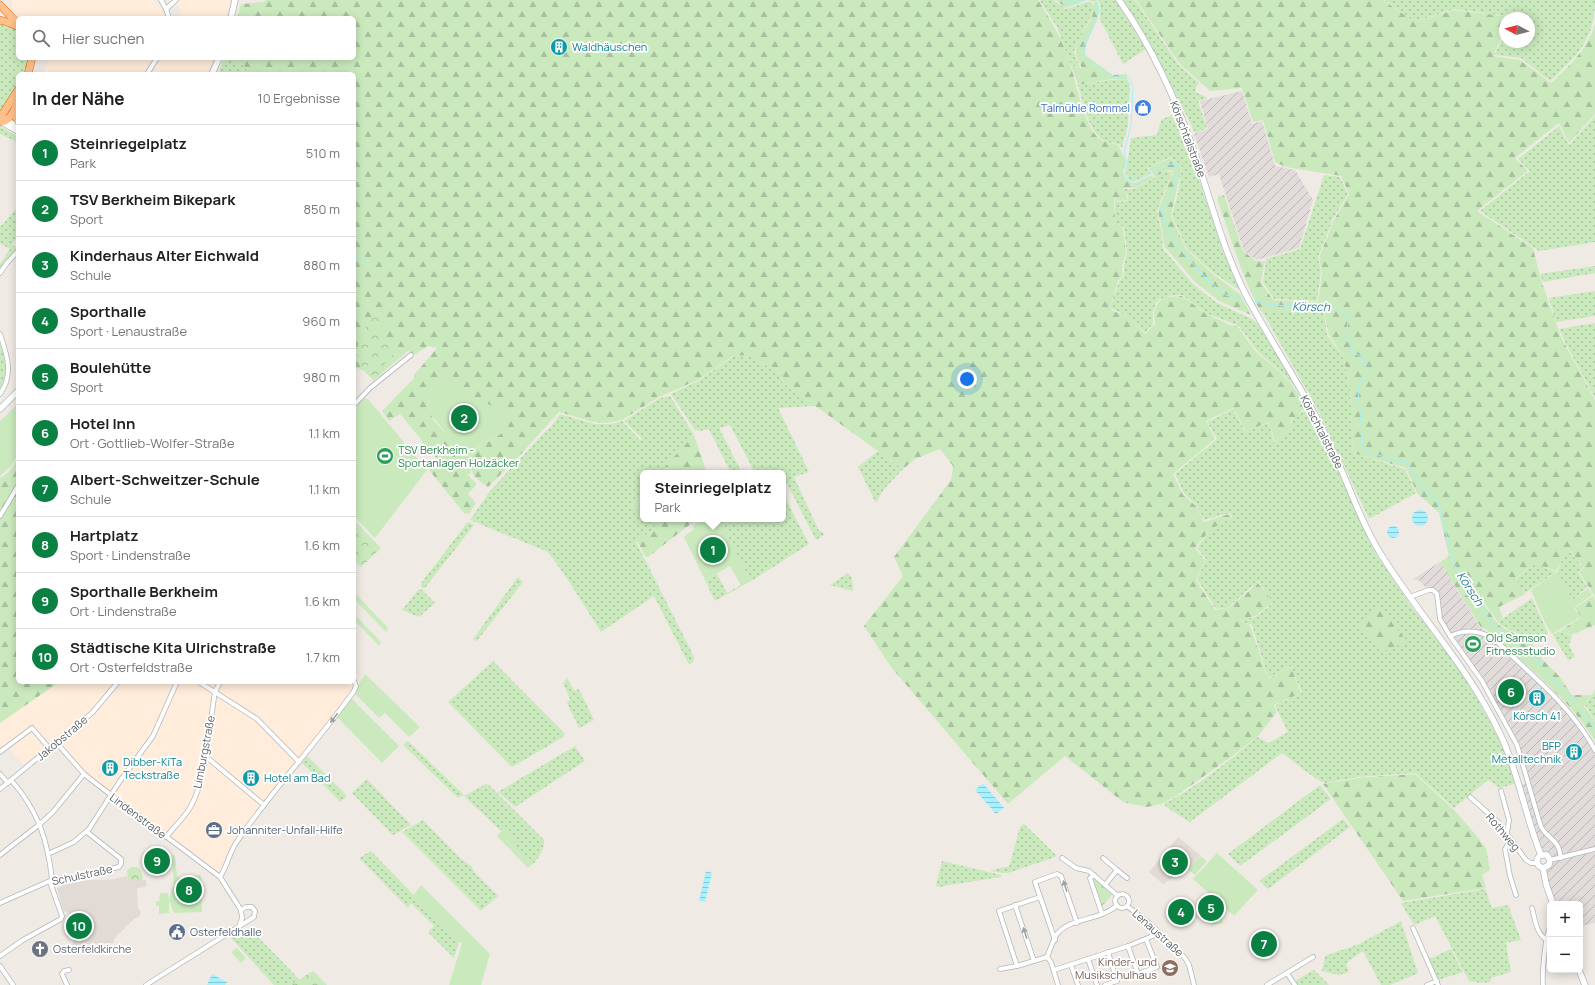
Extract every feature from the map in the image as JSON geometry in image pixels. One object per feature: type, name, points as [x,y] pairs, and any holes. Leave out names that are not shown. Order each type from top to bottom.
[{"type":"highway","points":[[0,5],[16,22]]},
{"type":"highway","points":[[0,20],[16,27]]},
{"type":"highway","points":[[28,72],[32,60]]},
{"type":"highway","points":[[32,72],[36,60]]},
{"type":"highway","points":[[1,119],[16,93]]},
{"type":"highway","points":[[1,119],[11,116],[16,106]]},
{"type":"main road","points":[[231,16],[235,0]]},
{"type":"main road","name":"Körschtalstraße","points":[[1119,0],[1144,42],[1172,96],[1196,156],[1227,251],[1245,293],[1319,422],[1374,543],[1477,692],[1501,736],[1520,785],[1540,855]]},
{"type":"main road","points":[[213,72],[218,60]]},
{"type":"main road","points":[[1,119],[16,126]]},
{"type":"main road","points":[[1,119],[16,130]]},
{"type":"main road","points":[[0,409],[16,393]]},
{"type":"main road","points":[[1543,868],[1548,866],[1550,860],[1547,855],[1540,855],[1537,858],[1537,863],[1543,868],[1546,884],[1552,901]]},
{"type":"main road","points":[[1580,973],[1585,985]]},
{"type":"street","points":[[160,0],[168,16]]},
{"type":"street","points":[[166,9],[176,0]]},
{"type":"street","points":[[148,72],[156,60]]},
{"type":"street","points":[[0,273],[6,263],[16,254]]},
{"type":"street","points":[[0,334],[9,366],[6,382],[0,394]]},
{"type":"street","points":[[356,402],[370,388],[411,355]]},
{"type":"street","points":[[0,516],[16,489]]},
{"type":"street","points":[[1410,597],[1429,590],[1432,590],[1438,594],[1440,619],[1482,682],[1517,745],[1541,826],[1546,835],[1557,843],[1561,858]]},
{"type":"street","points":[[1450,636],[1464,631],[1475,631],[1490,636],[1566,709],[1585,731],[1595,750]]},
{"type":"street","name":"Jakobstraße","points":[[0,790],[95,710],[116,684]]},
{"type":"street","points":[[48,854],[74,842],[87,832],[110,794],[151,739],[176,684]]},
{"type":"street","points":[[202,684],[257,719],[299,762]]},
{"type":"street","name":"Limburgstraße","points":[[166,837],[191,806],[198,789],[215,692],[219,684]]},
{"type":"street","points":[[220,877],[233,848],[264,804],[352,694],[356,686],[355,684]]},
{"type":"street","points":[[0,752],[32,728],[49,748]]},
{"type":"street","name":"Lindenstraße","points":[[56,742],[84,774],[220,877],[241,910]]},
{"type":"street","points":[[204,758],[210,760],[264,804]]},
{"type":"street","points":[[0,774],[9,781],[29,802],[40,824],[48,854],[51,881],[62,916],[61,920],[28,938],[0,956]]},
{"type":"street","points":[[1,853],[40,824],[58,807],[84,774]]},
{"type":"street","points":[[1501,791],[1509,820],[1507,833]]},
{"type":"street","name":"Rothweg","points":[[1470,797],[1498,822],[1526,860],[1531,863],[1537,863]]},
{"type":"street","name":"Schulstraße","points":[[0,904],[51,881],[113,869],[120,866],[121,860],[87,832]]},
{"type":"street","points":[[1511,840],[1506,849],[1510,876],[1516,895]]},
{"type":"street","points":[[1550,860],[1595,849]]},
{"type":"street","points":[[1047,957],[1054,940],[1064,927],[1108,912],[1117,905],[1115,899],[1118,896],[1105,884],[1089,871],[1076,868],[1062,858]]},
{"type":"street","points":[[1103,858],[1127,878]]},
{"type":"street","points":[[1105,884],[1117,870]]},
{"type":"street","points":[[1054,940],[1035,882],[1057,874],[1061,876],[1077,923]]},
{"type":"street","points":[[1094,875],[1090,878],[1102,914]]},
{"type":"street","name":"Lenaustraße","points":[[1118,896],[1122,894],[1127,896],[1129,900],[1127,906]]},
{"type":"street","points":[[1017,966],[999,911],[1040,897]]},
{"type":"street","points":[[1015,905],[1034,961]]},
{"type":"street","name":"Lenaustraße","points":[[1117,905],[1121,908],[1127,906]]},
{"type":"street","name":"Lenaustraße","points":[[1127,906],[1160,933],[1185,958],[1189,965],[1194,985]]},
{"type":"street","points":[[146,985],[154,983],[252,920],[255,914],[252,907],[246,907],[241,910],[242,918],[239,927]]},
{"type":"street","points":[[1532,908],[1539,932],[1542,938],[1547,940],[1542,978],[1543,985]]},
{"type":"street","points":[[1413,928],[1437,983],[1427,985]]},
{"type":"street","points":[[1054,970],[1128,946],[1160,933]]},
{"type":"street","points":[[1128,946],[1138,974],[1157,967],[1146,939]]},
{"type":"street","points":[[1105,985],[1117,981],[1108,952]]},
{"type":"street","points":[[1000,969],[1017,966],[1047,957]]},
{"type":"street","points":[[1047,957],[1051,962],[1058,985]]},
{"type":"street","points":[[1267,985],[1313,957]]},
{"type":"street","points":[[1088,959],[1097,985]]},
{"type":"street","points":[[1071,965],[1078,985]]},
{"type":"street","points":[[0,966],[13,985]]},
{"type":"street","points":[[67,985],[62,974],[64,971],[69,970]]},
{"type":"street","points":[[1287,973],[1295,985]]},
{"type":"shaded area","points":[[12,0],[153,0],[160,7],[164,16],[20,16],[12,8]]},
{"type":"shaded area","points":[[169,0],[230,0],[226,16],[179,16],[181,9]]},
{"type":"shaded area","points":[[47,60],[151,60],[144,72],[43,72],[48,63]]},
{"type":"shaded area","points":[[160,60],[212,60],[208,72],[152,72]]},
{"type":"shaded area","points":[[1242,91],[1252,124],[1262,121],[1275,166],[1295,170],[1313,200],[1299,248],[1257,260],[1244,251],[1219,174],[1209,177],[1194,134],[1208,129],[1200,101]]},
{"type":"shaded area","points":[[1440,562],[1479,626],[1566,709],[1595,750],[1595,923],[1583,925],[1583,901],[1552,901],[1544,874],[1550,860],[1541,855],[1520,785],[1527,783],[1517,745],[1482,681],[1440,619],[1437,594],[1426,588],[1420,581],[1413,579]]},
{"type":"shaded area","points":[[56,684],[352,684],[353,686],[349,694],[312,743],[260,806],[233,845],[222,870],[219,872],[171,838],[94,779],[61,746],[56,738],[23,765],[6,745],[0,749],[0,723]]},
{"type":"shaded area","points":[[1178,837],[1200,855],[1188,869],[1163,884],[1149,872]]},
{"type":"shaded area","points":[[127,876],[128,880],[146,880],[146,887],[137,888],[138,908],[141,912],[139,917],[135,918],[114,939],[114,943],[73,945],[73,917],[85,915],[78,915],[77,913],[70,914],[66,911],[64,912],[57,888],[62,887],[61,884],[66,883],[66,881],[86,877],[86,880],[102,880]]},
{"type":"green space","points":[[266,0],[1038,0],[1063,44],[1086,117],[1094,133],[1096,136],[1108,143],[1118,145],[1126,161],[1123,172],[1127,181],[1135,183],[1152,175],[1154,178],[1134,188],[1124,188],[1127,200],[1119,201],[1114,198],[1115,223],[1123,227],[1126,254],[1122,265],[1123,275],[1118,281],[1110,308],[1113,311],[1127,316],[1145,334],[1155,324],[1155,309],[1161,300],[1164,297],[1182,296],[1205,313],[1230,325],[1238,327],[1256,352],[1278,370],[1298,393],[1304,409],[1296,417],[1291,418],[1291,428],[1275,442],[1269,422],[1246,431],[1233,408],[1206,421],[1215,439],[1173,474],[1183,495],[1196,506],[1204,522],[1229,514],[1232,518],[1211,529],[1195,548],[1205,560],[1196,580],[1215,610],[1228,608],[1249,591],[1257,582],[1273,602],[1256,616],[1239,620],[1250,625],[1268,679],[1291,666],[1301,693],[1274,705],[1277,712],[1258,736],[1176,796],[1161,804],[1147,807],[1123,802],[1065,756],[1008,804],[891,667],[864,626],[903,576],[894,557],[951,480],[953,466],[940,449],[915,459],[903,469],[782,382],[783,375],[748,355],[733,356],[698,380],[659,397],[622,420],[607,423],[593,422],[559,412],[522,453],[488,487],[473,474],[471,467],[471,455],[482,444],[506,429],[508,415],[477,399],[466,391],[432,387],[428,403],[434,421],[446,433],[450,439],[454,454],[468,475],[477,484],[468,494],[476,503],[469,514],[464,513],[429,470],[438,460],[400,414],[389,421],[382,411],[415,377],[414,375],[437,348],[429,346],[415,354],[408,351],[374,380],[363,370],[356,368],[356,72],[247,72],[246,67],[233,60],[356,60],[356,16],[238,16],[241,4],[264,2]]},
{"type":"green space","points":[[1054,0],[1066,9],[1087,2],[1093,3],[1094,10],[1074,51],[1080,68],[1071,65],[1057,27],[1040,1]]},
{"type":"green space","points":[[1056,0],[1087,0],[1066,8]]},
{"type":"green space","points":[[1087,0],[1096,0],[1098,14],[1097,21],[1088,41],[1085,55],[1113,75],[1127,74],[1127,79],[1111,79],[1078,85],[1071,65],[1082,69],[1076,50],[1094,9],[1094,2]]},
{"type":"green space","points":[[1098,0],[1115,0],[1146,49],[1123,64],[1100,19],[1100,4]]},
{"type":"green space","points":[[1122,0],[1135,0],[1178,64],[1199,83],[1195,92],[1208,98],[1198,101],[1207,128],[1195,133],[1161,65]]},
{"type":"green space","points":[[1136,0],[1383,0],[1415,22],[1454,10],[1499,16],[1499,42],[1493,56],[1520,60],[1551,83],[1571,64],[1583,49],[1595,24],[1595,114],[1569,143],[1559,123],[1515,158],[1528,171],[1477,211],[1533,248],[1540,277],[1561,337],[1595,400],[1595,597],[1579,572],[1584,568],[1568,549],[1556,571],[1535,563],[1516,578],[1525,594],[1499,607],[1503,618],[1498,622],[1467,578],[1500,626],[1531,642],[1543,660],[1559,676],[1572,695],[1591,695],[1584,706],[1595,721],[1595,741],[1572,710],[1546,682],[1488,631],[1480,626],[1440,562],[1449,556],[1439,513],[1417,493],[1406,468],[1353,453],[1350,387],[1343,356],[1329,335],[1324,311],[1260,311],[1248,285],[1218,201],[1218,196],[1224,195],[1243,251],[1256,261],[1265,261],[1261,282],[1273,300],[1318,302],[1322,273],[1319,258],[1333,222],[1349,194],[1341,176],[1286,167],[1275,162],[1263,120],[1253,122],[1242,88],[1210,91],[1179,63]]},
{"type":"green space","points":[[1384,0],[1595,0],[1592,26],[1583,46],[1550,81],[1521,58],[1494,55],[1499,45],[1499,48],[1535,48],[1535,12],[1499,12],[1499,15],[1454,9],[1415,22]]},
{"type":"green space","points":[[0,22],[16,28],[16,60],[29,60],[26,72],[16,72],[16,89],[9,101],[0,111]]},
{"type":"green space","points":[[223,60],[233,60],[246,67],[247,72],[219,72]]},
{"type":"green space","points":[[1127,79],[1130,84],[1128,125],[1122,148],[1119,144],[1103,140],[1093,130],[1078,85]]},
{"type":"green space","points":[[1172,115],[1175,123],[1180,122],[1223,252],[1241,291],[1215,274],[1187,249],[1172,216],[1178,193],[1182,166],[1170,157],[1148,168],[1151,173],[1135,181],[1129,180],[1126,173],[1131,138],[1157,135],[1161,120]]},
{"type":"green space","points":[[1595,116],[1595,242],[1539,251],[1480,211],[1530,171],[1518,159],[1559,126],[1569,145]]},
{"type":"green space","points":[[0,126],[16,136],[16,141],[0,134]]},
{"type":"green space","points":[[1170,158],[1182,166],[1171,216],[1186,249],[1213,274],[1241,295],[1251,315],[1219,301],[1195,282],[1164,246],[1158,211],[1173,171],[1168,170],[1155,177],[1149,168]]},
{"type":"green space","points":[[1167,171],[1172,172],[1157,211],[1163,249],[1193,284],[1217,303],[1254,320],[1260,326],[1299,391],[1279,370],[1257,351],[1239,326],[1206,313],[1182,295],[1168,296],[1158,300],[1154,309],[1153,324],[1145,333],[1127,316],[1110,308],[1119,282],[1124,275],[1124,265],[1127,254],[1124,227],[1115,223],[1115,199],[1119,202],[1127,201],[1128,196],[1124,189],[1134,189]]},
{"type":"green space","points":[[1324,175],[1340,177],[1348,194],[1333,219],[1318,258],[1321,272],[1317,301],[1274,299],[1263,282],[1266,259],[1300,249]]},
{"type":"green space","points":[[16,209],[16,238],[12,245],[16,247],[16,250],[0,268],[0,264],[10,249],[0,243],[0,227]]},
{"type":"green space","points":[[1595,266],[1595,273],[1543,282],[1540,274]]},
{"type":"green space","points":[[1595,291],[1595,316],[1556,322],[1549,298]]},
{"type":"green space","points":[[384,311],[387,319],[380,329],[392,354],[393,360],[387,362],[382,367],[381,369],[383,373],[374,380],[360,369],[360,358],[356,354],[358,336],[366,329],[365,324],[368,320]]},
{"type":"green space","points":[[1262,311],[1324,311],[1327,335],[1343,356],[1350,388],[1353,453],[1405,469],[1416,493],[1369,519],[1319,412]]},
{"type":"green space","points":[[1595,323],[1595,398],[1559,329]]},
{"type":"green space","points":[[0,343],[4,355],[6,372],[0,389]]},
{"type":"green space","points":[[748,355],[783,375],[782,382],[815,406],[778,408],[809,472],[794,477],[819,531],[824,535],[816,540],[786,482],[786,470],[753,470],[730,425],[719,428],[740,470],[730,470],[709,429],[700,431],[695,430],[671,394],[698,381],[734,356]]},
{"type":"green space","points":[[440,381],[454,381],[477,399],[505,412],[509,420],[509,426],[504,431],[482,444],[471,454],[471,473],[468,475],[455,457],[450,439],[433,418],[428,406],[431,390],[434,385]]},
{"type":"green space","points":[[670,396],[694,435],[664,470],[640,470],[640,497],[632,505],[640,512],[640,522],[651,522],[657,527],[636,542],[694,657],[693,662],[689,665],[654,596],[601,632],[548,552],[470,520],[490,491],[551,427],[560,414],[597,424],[622,421],[640,440],[642,439],[624,421],[660,398]]},
{"type":"green space","name":"TSV Berkheim - Sportanlagen Holzäcker","points":[[364,398],[368,399],[427,470],[375,538],[356,518],[356,407]]},
{"type":"green space","points":[[1302,398],[1329,450],[1373,549],[1409,603],[1466,678],[1503,746],[1517,783],[1500,788],[1488,780],[1454,808],[1415,773],[1358,777],[1325,783],[1315,778],[1282,753],[1190,822],[1163,804],[1212,774],[1257,737],[1269,743],[1288,732],[1275,705],[1302,693],[1291,666],[1268,678],[1252,625],[1238,620],[1256,617],[1273,603],[1258,581],[1227,608],[1216,609],[1197,579],[1206,559],[1197,548],[1211,529],[1233,517],[1230,513],[1204,520],[1196,505],[1184,494],[1175,474],[1217,439],[1207,422],[1233,409],[1245,431],[1269,423],[1274,443],[1291,428],[1292,419],[1305,410]]},
{"type":"green space","points":[[16,406],[16,457],[11,466],[0,476],[0,421]]},
{"type":"green space","points":[[694,435],[706,470],[663,470]]},
{"type":"green space","points":[[878,451],[903,469],[884,489],[876,503],[858,467]]},
{"type":"green space","points":[[16,462],[16,684],[56,684],[0,723],[0,478],[9,472]]},
{"type":"green space","points":[[640,497],[640,512],[632,505]]},
{"type":"green space","points":[[786,500],[809,544],[756,578],[715,601],[705,580],[717,574],[727,593],[750,580],[721,522],[786,522]]},
{"type":"green space","points":[[356,522],[381,548],[361,567],[356,562]]},
{"type":"green space","points":[[469,522],[474,525],[424,589],[421,586],[422,582]]},
{"type":"green space","points":[[651,522],[693,522],[648,557],[645,556],[637,541],[656,527]]},
{"type":"green space","points":[[698,522],[721,522],[750,580],[741,586],[730,566],[705,580],[684,537],[694,529],[693,526]]},
{"type":"green space","points":[[1567,548],[1583,568],[1578,572],[1587,587],[1573,600],[1557,572]]},
{"type":"green space","points":[[1535,563],[1556,572],[1525,593],[1516,579]]},
{"type":"green space","points":[[1557,572],[1573,600],[1588,588],[1592,595],[1574,608],[1580,617],[1552,634],[1545,623],[1531,590]]},
{"type":"green space","points":[[848,573],[852,578],[853,591],[830,585]]},
{"type":"green space","points":[[518,577],[523,582],[476,642],[473,639]]},
{"type":"green space","points":[[419,589],[421,589],[435,603],[419,617],[402,610]]},
{"type":"green space","points":[[356,594],[388,628],[386,632],[356,601]]},
{"type":"green space","points":[[1593,596],[1595,599],[1595,625],[1571,635],[1560,631],[1581,617],[1575,608]]},
{"type":"green space","points":[[1532,598],[1548,633],[1531,641],[1498,622]]},
{"type":"green space","points":[[1378,604],[1407,642],[1381,652],[1358,624]]},
{"type":"green space","points":[[356,616],[381,642],[379,646],[356,622]]},
{"type":"green space","points":[[1559,631],[1572,636],[1569,645],[1575,657],[1568,660],[1553,635]]},
{"type":"green space","points":[[493,661],[565,734],[563,737],[512,767],[448,702]]},
{"type":"green space","points":[[365,674],[420,727],[409,737],[385,713],[379,718],[354,693]]},
{"type":"green space","points":[[567,678],[574,691],[579,689],[594,720],[579,728],[567,703],[570,699],[563,683]]},
{"type":"green space","points":[[1595,690],[1595,720],[1585,705]]},
{"type":"green space","points":[[351,698],[399,746],[382,763],[337,717]]},
{"type":"green space","points":[[408,741],[464,795],[458,798],[403,745]]},
{"type":"green space","points":[[575,746],[585,761],[515,807],[498,792]]},
{"type":"green space","points":[[307,756],[347,796],[340,802],[302,763]]},
{"type":"green space","points":[[1415,774],[1454,810],[1486,848],[1490,870],[1482,875],[1486,888],[1403,901],[1323,784],[1358,778]]},
{"type":"green space","points":[[367,779],[411,825],[393,835],[352,793]]},
{"type":"green space","points":[[486,784],[489,785],[544,840],[544,846],[541,853],[533,864],[514,844],[515,837],[505,827],[501,831],[464,796]]},
{"type":"green space","points":[[1320,785],[1331,799],[1240,866],[1228,854]]},
{"type":"green space","points":[[1343,819],[1350,827],[1268,889],[1259,881]]},
{"type":"green space","points":[[423,820],[460,858],[471,866],[475,873],[498,896],[481,911],[402,832]]},
{"type":"green space","points":[[1024,824],[1056,855],[1055,857],[1008,873],[990,871],[1009,867],[1020,827]]},
{"type":"green space","points":[[506,826],[515,837],[514,844],[533,864],[528,868],[497,836]]},
{"type":"green space","points":[[371,851],[459,942],[454,958],[428,932],[434,926],[411,903],[408,908],[359,858]]},
{"type":"green space","points":[[1217,853],[1258,890],[1234,916],[1193,879]]},
{"type":"green space","points":[[172,855],[175,855],[177,877],[201,875],[202,912],[175,913],[169,900],[172,888],[174,887]]},
{"type":"green space","points":[[1200,856],[1207,861],[1195,875],[1188,869]]},
{"type":"green space","points":[[942,861],[1001,875],[1001,877],[941,887],[936,886]]},
{"type":"green space","points":[[131,867],[137,867],[141,870],[143,880],[128,880],[127,871]]},
{"type":"green space","points":[[1094,877],[1113,894],[1102,906],[1092,879]]},
{"type":"green space","points":[[421,885],[490,954],[481,985],[449,985],[462,943],[458,942],[413,896]]},
{"type":"green space","points":[[1485,889],[1492,908],[1508,905],[1521,940],[1506,943],[1511,972],[1490,978],[1491,982],[1482,983],[1469,981],[1435,916],[1414,925],[1401,903]]},
{"type":"green space","points":[[160,893],[168,893],[169,913],[159,914],[159,906],[156,906],[156,901],[159,901]]},
{"type":"green space","points":[[1220,909],[1223,923],[1212,925],[1210,911]]},
{"type":"green space","points":[[1401,921],[1418,973],[1390,985],[1381,985],[1363,951],[1346,963],[1349,972],[1339,975],[1322,971],[1325,956],[1359,944]]},
{"type":"green space","points":[[249,928],[299,980],[290,985],[274,985],[230,937],[242,929]]},
{"type":"green space","points":[[237,948],[246,958],[241,963],[231,952]]},
{"type":"green space","points":[[1451,949],[1463,972],[1438,980],[1429,959]]},
{"type":"green space","points":[[1314,970],[1329,985],[1298,985],[1295,981]]},
{"type":"green space","points":[[313,971],[327,985],[290,985]]},
{"type":"water","points":[[1420,510],[1426,512],[1428,518],[1426,524],[1420,526],[1414,524],[1412,518],[1414,512]]},
{"type":"water","points":[[1391,526],[1395,526],[1399,532],[1395,538],[1391,538],[1387,534],[1387,530]]},
{"type":"water","points":[[983,783],[1004,808],[996,814],[975,790]]},
{"type":"water","points":[[706,871],[712,873],[705,902],[699,901]]},
{"type":"water","points":[[212,974],[227,982],[225,985],[207,985]]},
{"type":"waterway","name":"Körsch","points":[[1063,0],[1074,3],[1085,0]]},
{"type":"waterway","name":"Körsch","points":[[1096,0],[1099,10],[1097,19],[1088,35],[1084,51],[1088,59],[1109,75],[1129,77],[1133,87],[1131,125],[1124,153],[1127,161],[1125,173],[1128,181],[1141,179],[1164,166],[1176,164],[1178,172],[1176,180],[1171,194],[1163,207],[1162,213],[1175,243],[1198,270],[1226,295],[1248,301]]},
{"type":"waterway","points":[[362,259],[368,263]]},
{"type":"waterway","name":"Körsch","points":[[1253,302],[1314,310],[1335,307],[1343,311],[1348,318],[1347,338],[1355,353],[1364,359],[1366,374],[1360,382],[1358,390],[1363,445],[1367,452],[1407,463],[1425,491],[1437,498],[1454,564],[1492,624],[1531,654],[1579,708],[1595,730]]},
{"type":"place","name":"Waldhäuschen","points":[[559,47]]},
{"type":"place","name":"Talmühle Rommel","points":[[1143,108]]},
{"type":"place","name":"TSV Berkheim Bikepark","points":[[464,418]]},
{"type":"place","name":"TSV Berkheim - Sportanlagen Holzäcker","points":[[385,456]]},
{"type":"place","name":"Steinriegelplatz","points":[[713,550]]},
{"type":"place","name":"Old Samson Fitnessstudio","points":[[1473,644]]},
{"type":"place","name":"Hotel Inn","points":[[1511,692]]},
{"type":"place","name":"Körsch 41","points":[[1537,698]]},
{"type":"place","name":"BFP Metalltechnik","points":[[1574,752]]},
{"type":"place","name":"Dibber-KiTa Teckstraße","points":[[110,768]]},
{"type":"place","name":"Hotel am Bad","points":[[251,778]]},
{"type":"place","name":"Johanniter-Unfall-Hilfe","points":[[214,830]]},
{"type":"place","name":"Sporthalle Berkheim","points":[[157,861]]},
{"type":"place","name":"Kinderhaus Alter Eichwald","points":[[1175,862]]},
{"type":"place","name":"Hartplatz","points":[[189,890]]},
{"type":"place","name":"Boulehütte","points":[[1211,908]]},
{"type":"place","name":"Sporthalle","points":[[1181,912]]},
{"type":"place","name":"Städtische Kita Ulrichstraße","points":[[79,926]]},
{"type":"place","name":"Osterfeldhalle","points":[[177,932]]},
{"type":"place","name":"Albert-Schweitzer-Schule","points":[[1264,944]]},
{"type":"place","name":"Osterfeldkirche","points":[[40,949]]},
{"type":"place","name":"Kinder- und Musikschulhaus","points":[[1170,968]]}]
